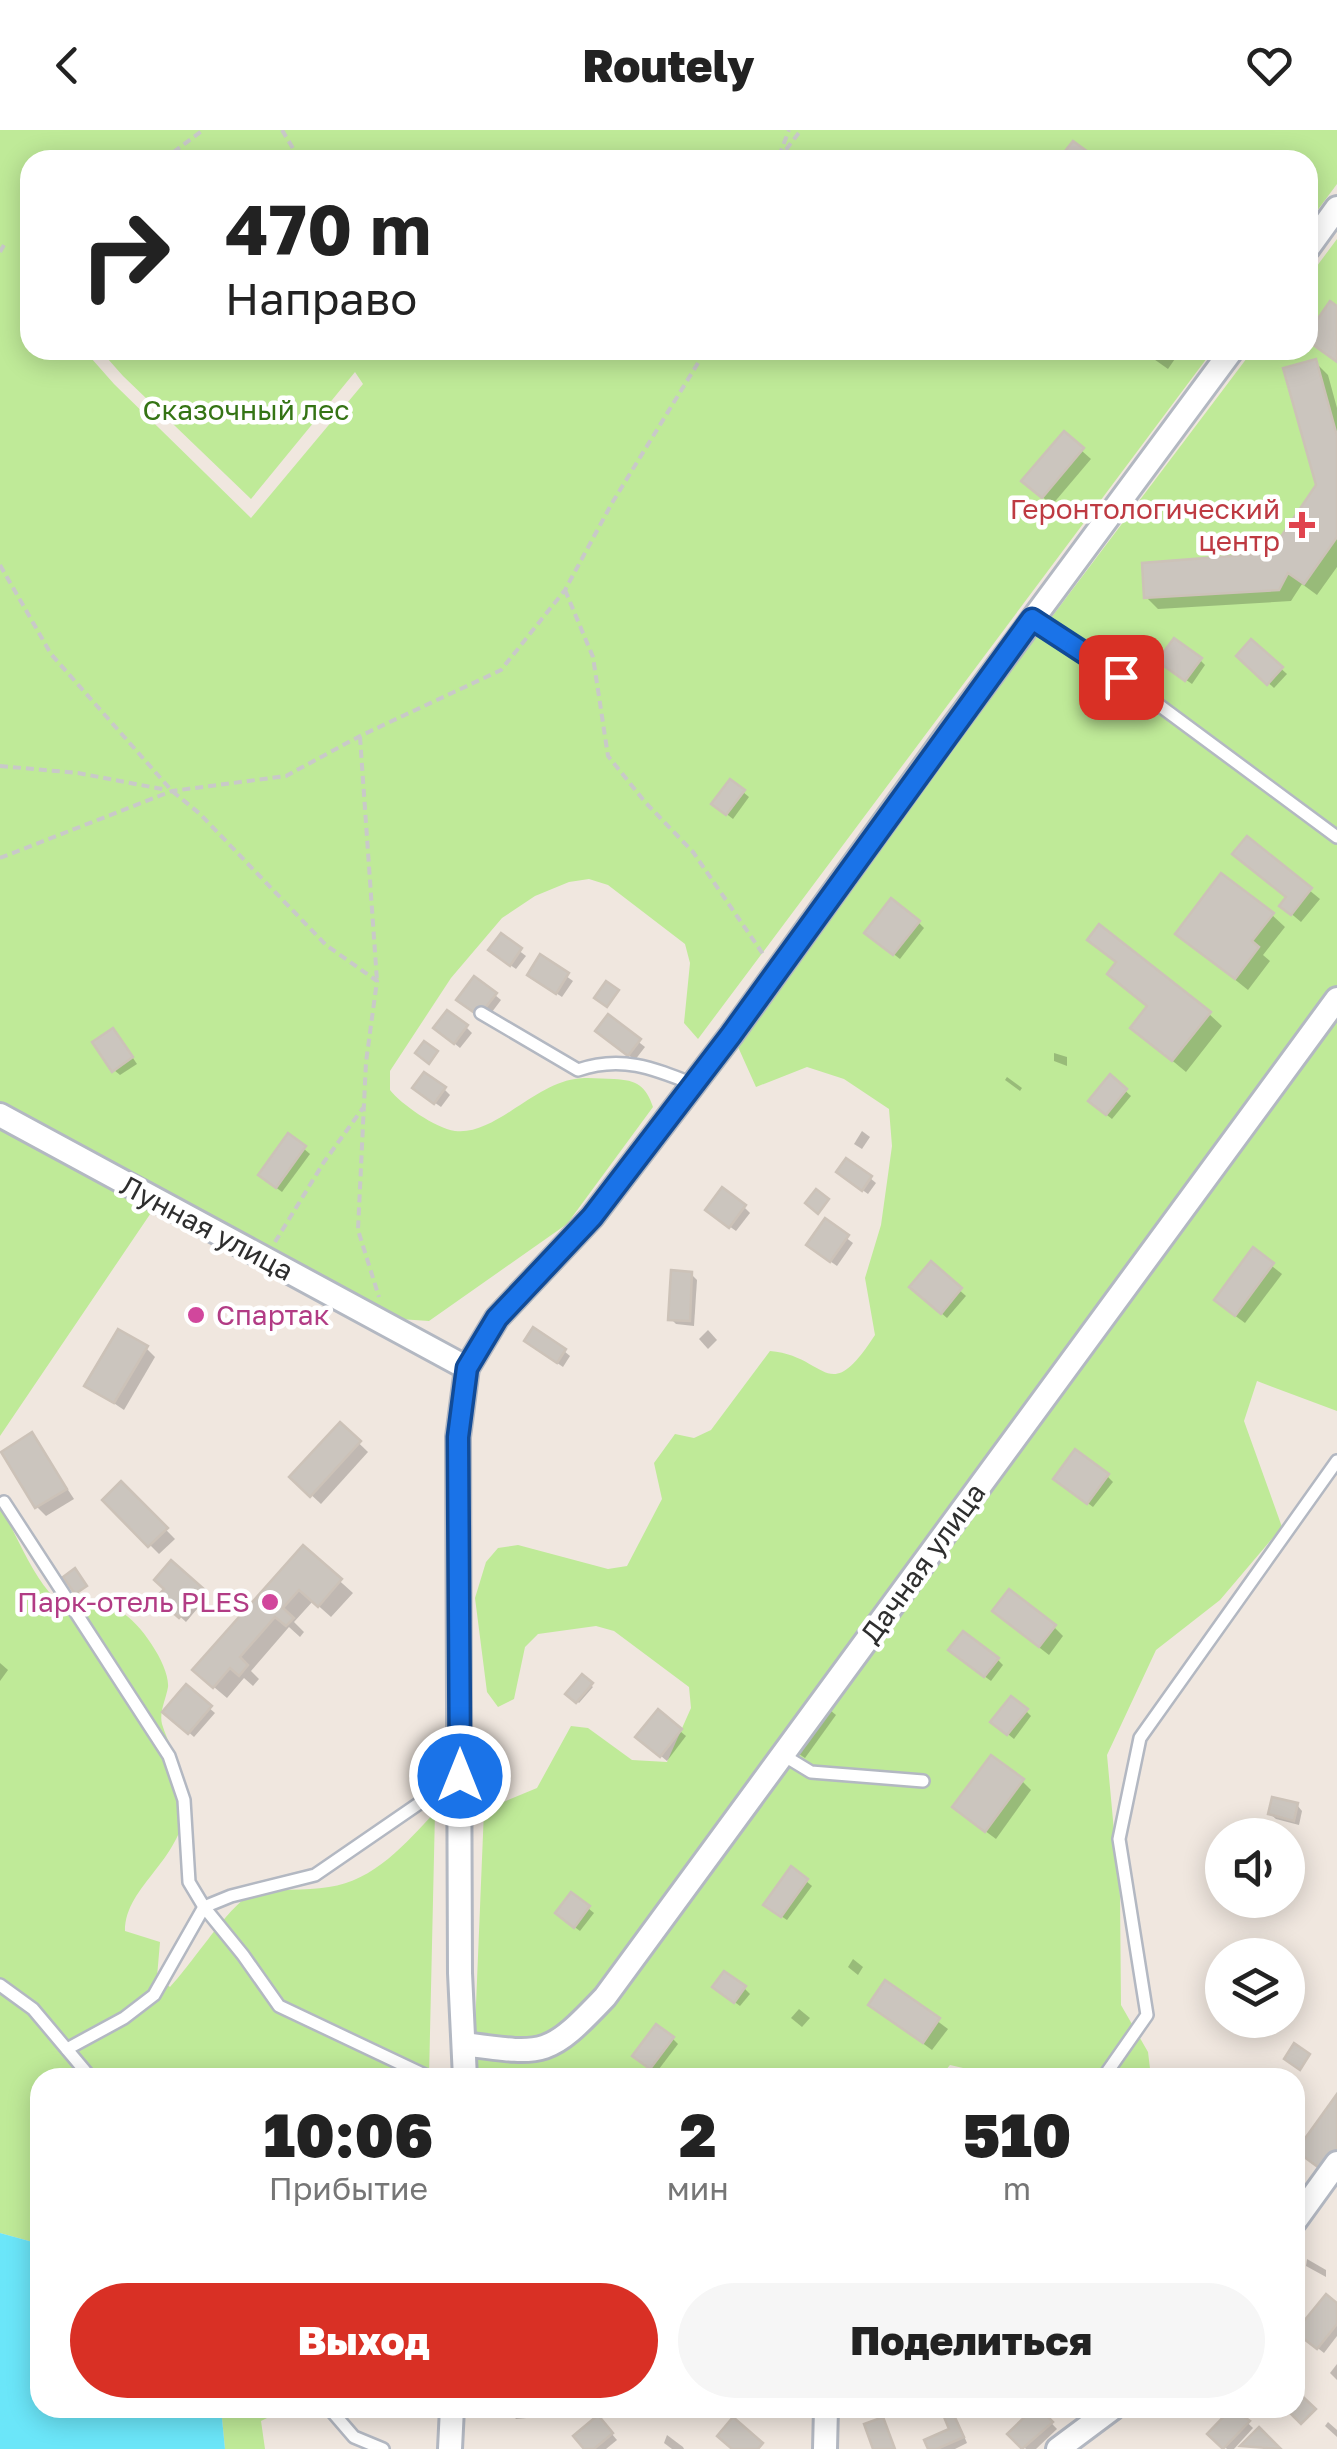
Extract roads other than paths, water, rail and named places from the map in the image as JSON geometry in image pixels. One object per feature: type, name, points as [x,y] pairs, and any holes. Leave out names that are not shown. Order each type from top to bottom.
[{"type":"street","points":[[1318,234],[1337,208]]},
{"type":"street","points":[[464,2068],[458,1437],[467,1368],[497,1318],[592,1217],[693,1084],[1225,360]]},
{"type":"street","name":"Дачная улица","points":[[464,2044],[522,2052],[551,2047],[605,1997],[1337,999]]},
{"type":"street","name":"Лунная улица","points":[[0,1115],[467,1368]]},
{"type":"street","points":[[1305,2207],[1337,2163]]},
{"type":"street","points":[[450,2449],[452,2418]]},
{"type":"street","points":[[826,2418],[826,2449]]},
{"type":"street","points":[[1058,2449],[1099,2418]]},
{"type":"lane","points":[[1032,619],[1121,677],[1337,837]]},
{"type":"lane","points":[[481,1014],[578,1070],[602,1062],[650,1068],[693,1084]]},
{"type":"lane","points":[[1110,2068],[1147,2015],[1119,1839],[1140,1738],[1337,1461]]},
{"type":"lane","points":[[4,1502],[169,1756],[184,1800],[189,1882],[204,1908],[244,1955],[279,2006],[410,2068]]},
{"type":"lane","points":[[783,1755],[811,1772],[922,1782]]},
{"type":"lane","points":[[67,2049],[124,2018],[154,1995],[204,1908],[231,1896],[315,1876],[460,1776]]},
{"type":"lane","points":[[0,1985],[32,2009],[83,2068]]},
{"type":"lane","points":[[338,2418],[354,2437],[383,2449]]},
{"type":"water","points":[[0,2233],[30,2241],[30,2418],[222,2418],[225,2449],[0,2449]]},
{"type":"place","name":"Геронтологический центр","points":[[1302,525]]},
{"type":"place","name":"Спартак","points":[[196,1315]]},
{"type":"place","name":"Парк-отель PLES","points":[[270,1602]]},
{"type":"park label","name":"Сказочный лес","points":[[246,410]]}]
